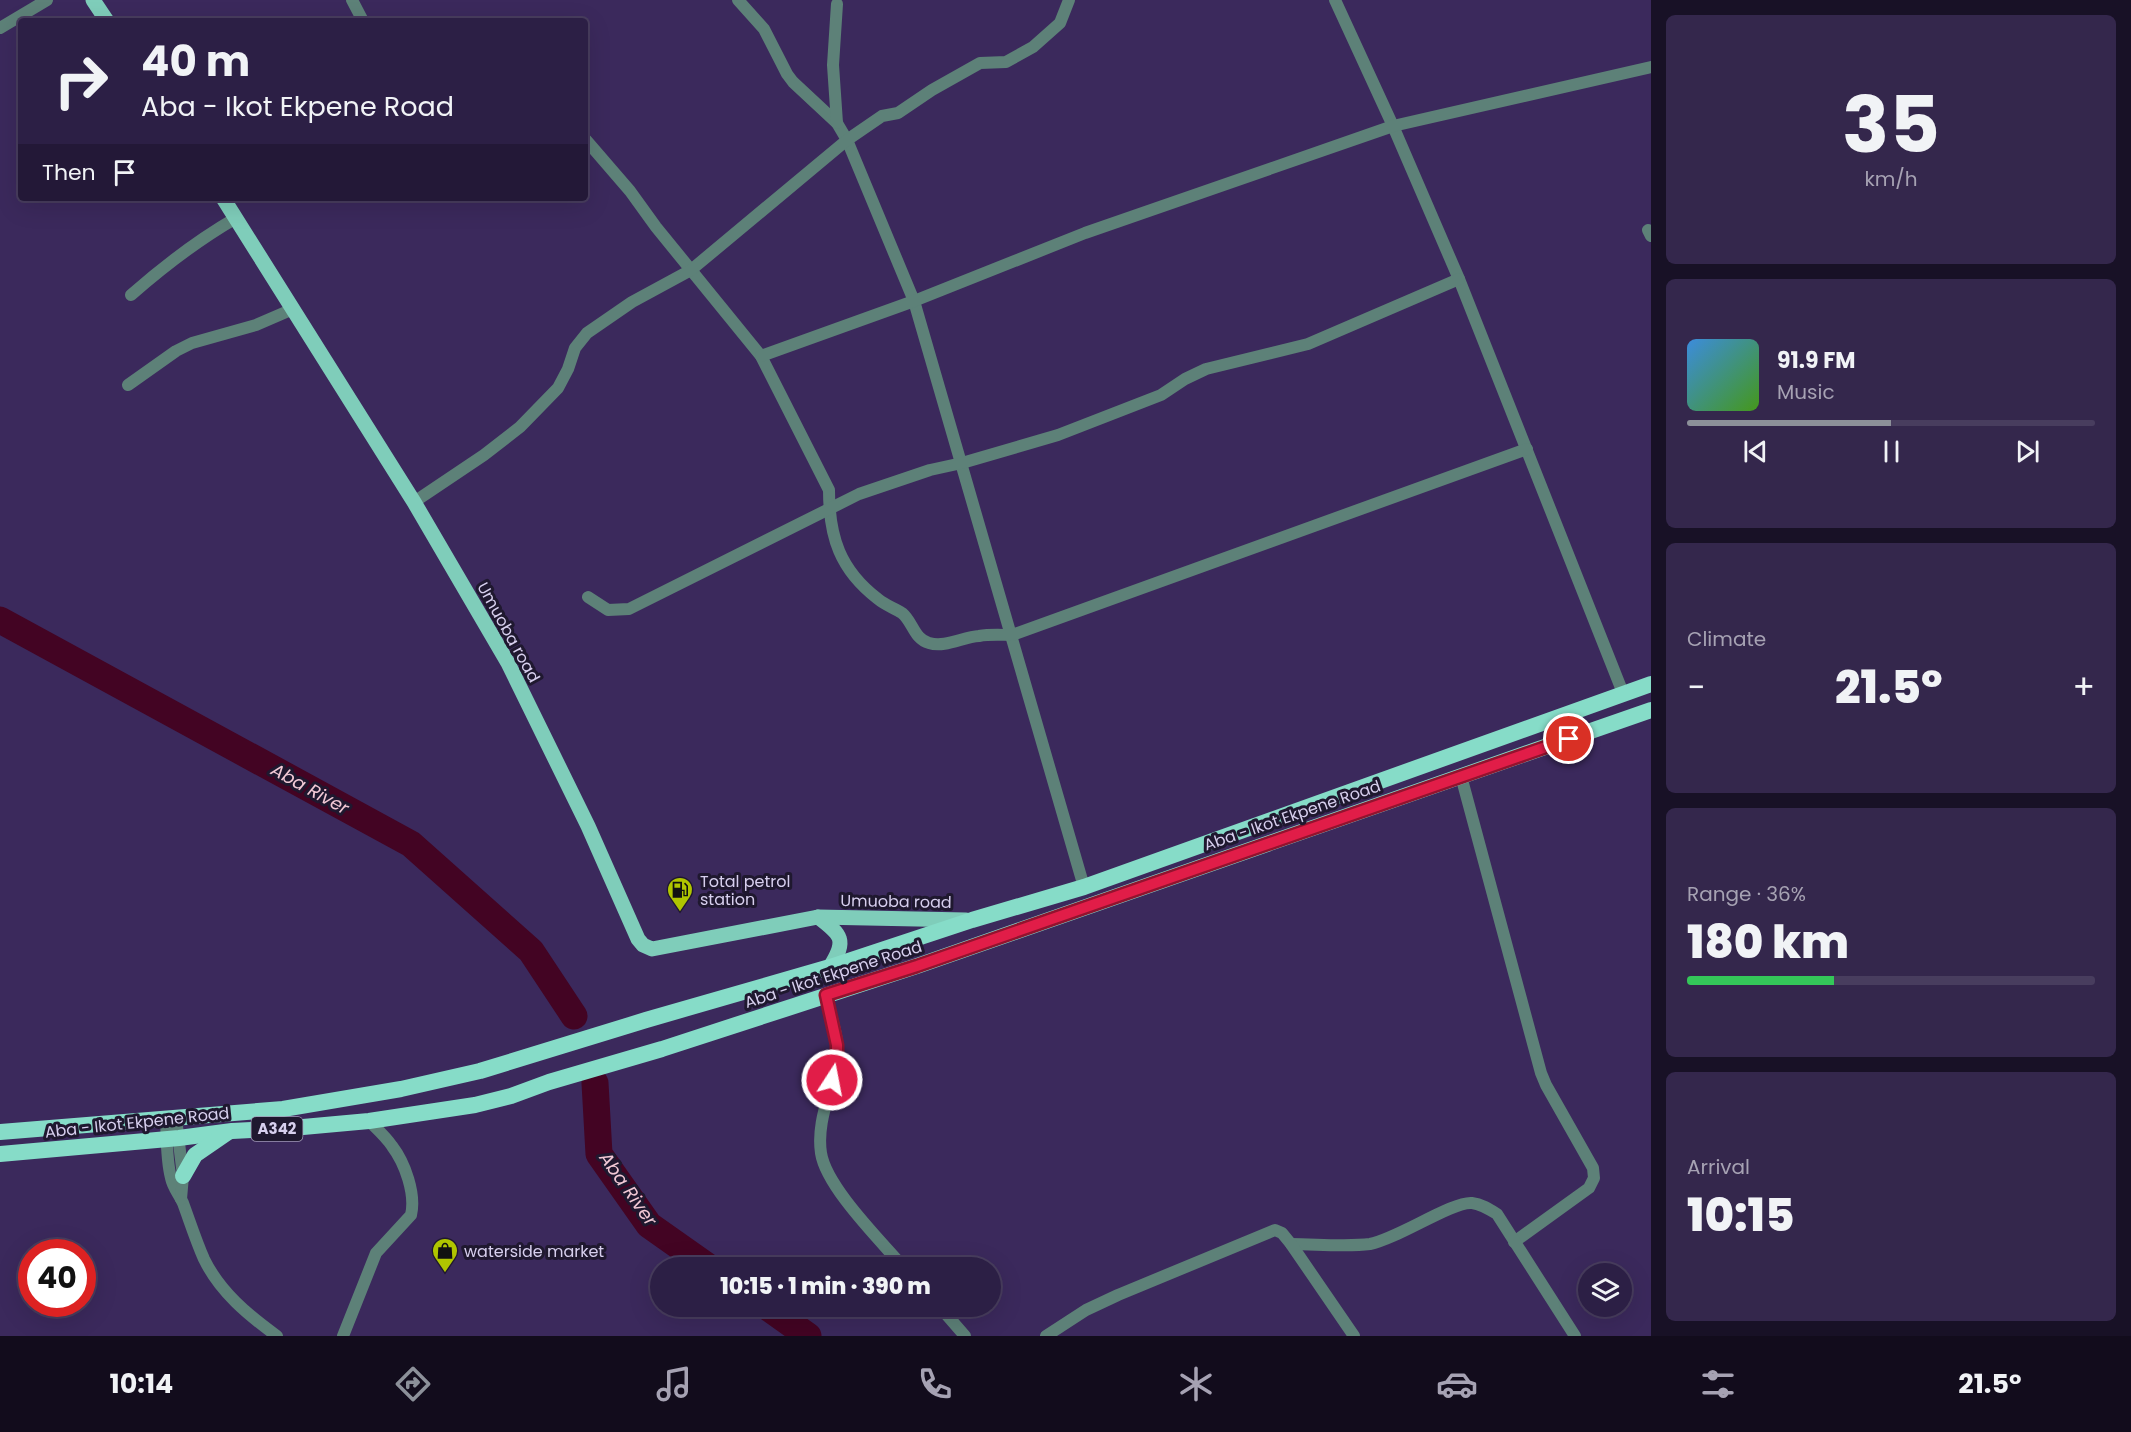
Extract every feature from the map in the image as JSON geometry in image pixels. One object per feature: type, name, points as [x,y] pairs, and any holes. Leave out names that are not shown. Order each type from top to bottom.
[{"type":"highway","name":"Aba - Ikot Ekpene Road","points":[[0,1132],[283,1109],[401,1089],[480,1071],[830,967],[972,920],[1084,887],[1651,684]]},
{"type":"highway","name":"Aba - Ikot Ekpene Road","points":[[0,1154],[232,1131],[369,1121],[475,1105],[511,1096],[917,966],[1651,710]]},
{"type":"highway","points":[[183,1176],[195,1155],[232,1131]]},
{"type":"main road","points":[[93,0],[105,18]]},
{"type":"main road","name":"Umuoba road","points":[[226,201],[414,502],[508,663],[588,826],[638,939],[643,945],[652,948],[818,917],[972,920]]},
{"type":"main road","name":"Umuoba road","points":[[818,917],[840,937],[841,946],[830,967]]},
{"type":"street","points":[[0,28],[47,0]]},
{"type":"street","points":[[352,0],[361,18]]},
{"type":"street","points":[[738,0],[764,29],[793,82],[837,123],[847,140],[914,301],[1084,887]]},
{"type":"street","points":[[414,502],[484,455],[520,427],[558,388],[575,348],[586,333],[632,302],[691,270],[847,140],[882,116],[898,113],[932,90],[980,63],[999,63],[1015,59],[1055,29],[1060,23],[1069,0]]},
{"type":"street","points":[[1335,0],[1393,126],[1459,279],[1623,693]]},
{"type":"street","points":[[837,4],[833,65],[837,123]]},
{"type":"street","points":[[761,356],[914,301],[1086,233],[1393,126],[1651,67]]},
{"type":"street","points":[[588,142],[630,191],[761,356],[829,490],[829,508],[838,549],[845,566],[880,602],[902,614],[918,637],[927,643],[938,645],[980,635],[1012,635],[1527,448]]},
{"type":"street","points":[[131,295],[178,255],[236,218]]},
{"type":"street","points":[[588,597],[608,610],[629,609],[829,508],[877,488],[930,470],[1058,435],[1161,396],[1185,379],[1206,369],[1308,344],[1459,279]]},
{"type":"street","points":[[128,385],[176,351],[192,343],[256,325],[293,309]]},
{"type":"street","points":[[1461,776],[1541,1073],[1593,1168],[1594,1178],[1589,1188],[1514,1242]]},
{"type":"street","points":[[826,995],[837,1045],[837,1058],[821,1123],[821,1154],[833,1183],[895,1257]]},
{"type":"street","points":[[171,1118],[173,1138],[183,1176],[181,1199]]},
{"type":"street","points":[[343,1336],[376,1253],[411,1215],[413,1206],[408,1178],[398,1154],[392,1144],[369,1121]]},
{"type":"street","points":[[173,1138],[170,1176],[174,1190],[181,1199],[195,1237],[215,1278],[235,1302],[277,1336]]},
{"type":"street","points":[[1291,1244],[1368,1244],[1390,1238],[1469,1202],[1484,1206],[1497,1214],[1575,1336]]},
{"type":"street","points":[[1046,1336],[1086,1311],[1118,1295],[1275,1230],[1282,1233],[1291,1244],[1354,1336]]},
{"type":"street","points":[[948,1317],[964,1336]]},
{"type":"waterway","name":"Aba River","points":[[0,620],[411,844],[531,951],[574,1016]]},
{"type":"waterway","name":"Aba River","points":[[595,1083],[599,1154],[649,1225],[694,1257]]},
{"type":"waterway","name":"Aba River","points":[[781,1317],[808,1336]]},
{"type":"place","name":"Total petrol station","points":[[680,913]]},
{"type":"place","name":"waterside market","points":[[445,1274]]},
{"type":"route","points":[[832,1080],[837,1058],[837,1045],[826,995],[917,966],[1569,739]]}]
